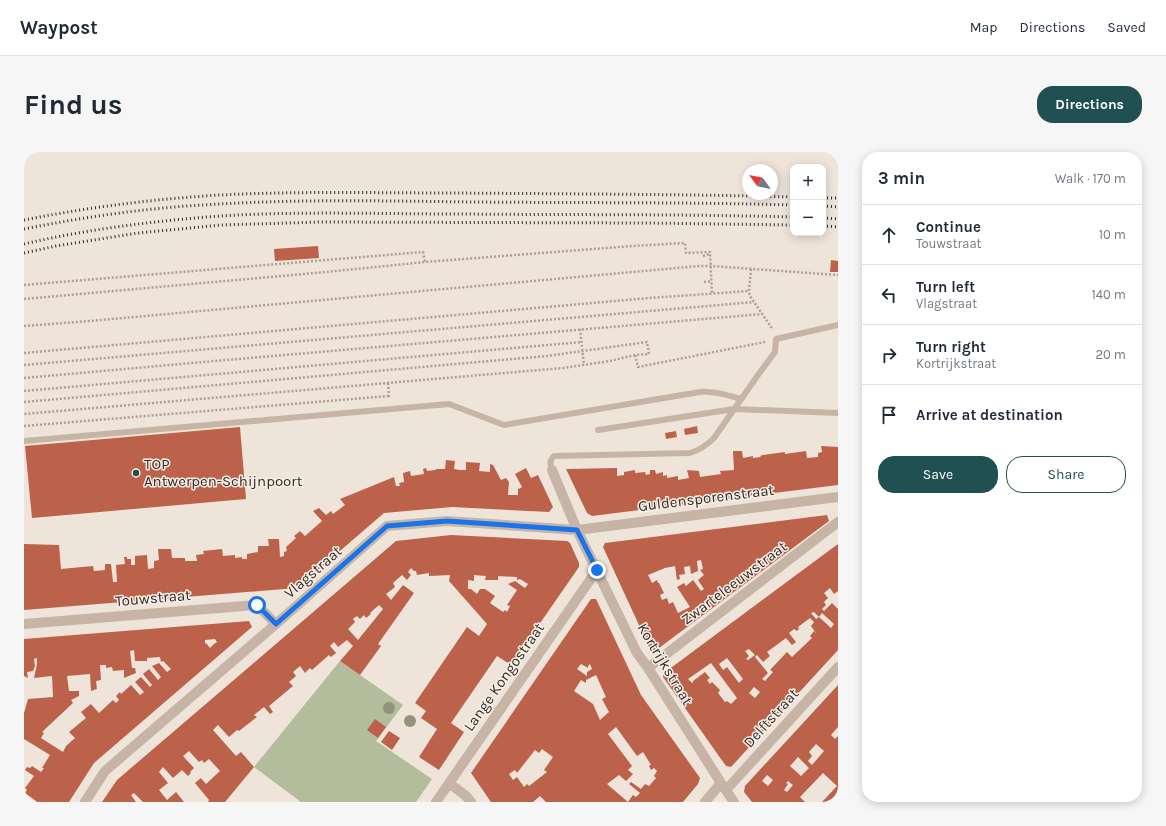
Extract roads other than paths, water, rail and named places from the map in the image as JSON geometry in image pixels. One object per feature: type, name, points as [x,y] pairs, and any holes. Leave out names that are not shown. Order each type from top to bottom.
[{"type":"street","name":"Kortrijkstraat","points":[[552,470],[577,530],[637,653],[734,802]]},
{"type":"street","name":"Guldensporenstraat","points":[[577,530],[838,497]]},
{"type":"street","name":"Vlagstraat","points":[[85,802],[105,771],[387,526],[447,521],[577,530]]},
{"type":"street","name":"Zwarteleeuwstraat","points":[[648,668],[838,522]]},
{"type":"street","name":"Lange Kongostraat","points":[[436,802],[597,570]]},
{"type":"street","name":"Touwstraat","points":[[24,624],[257,605],[276,624]]},
{"type":"street","name":"Delftstraat","points":[[705,802],[723,787],[838,667]]},
{"type":"street","points":[[449,783],[466,796],[471,802]]},
{"type":"lane","points":[[552,470],[550,459],[554,456],[690,453],[699,450],[708,445],[714,438],[775,352],[776,339],[838,325]]},
{"type":"lane","points":[[24,441],[449,404],[504,425],[700,392],[714,392],[741,399]]},
{"type":"lane","points":[[598,430],[734,409],[838,413]]},
{"type":"railway","points":[[24,220],[97,207],[146,201],[220,195],[279,193],[338,192],[790,197]]},
{"type":"railway","points":[[826,198],[838,198]]},
{"type":"railway","points":[[24,229],[97,216],[146,210],[195,205],[252,202],[379,201],[790,205]]},
{"type":"railway","points":[[826,206],[838,207]]},
{"type":"railway","points":[[24,244],[121,226],[250,214],[340,213],[790,217]]},
{"type":"railway","points":[[826,218],[838,219]]},
{"type":"railway","points":[[24,253],[56,246],[138,233],[221,225],[321,222],[790,225]]},
{"type":"railway","points":[[826,226],[838,227]]},
{"type":"place","name":"TOP Antwerpen-Schijnpoort","points":[[136,473]]}]
